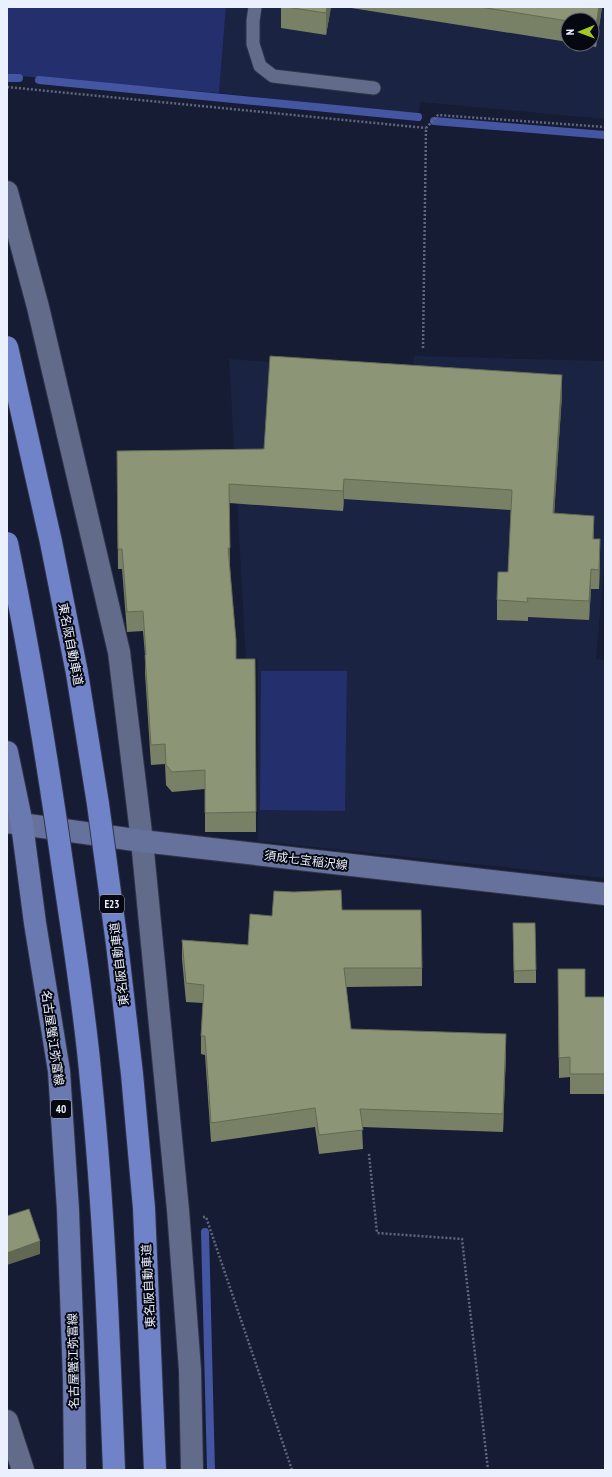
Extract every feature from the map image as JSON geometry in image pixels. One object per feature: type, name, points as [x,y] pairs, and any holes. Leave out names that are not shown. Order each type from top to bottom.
[{"type":"highway","name":"東名阪自動車道","points":[[7,347],[51,542],[77,673],[98,804],[116,936],[132,1074],[144,1208],[155,1470]]},
{"type":"highway","points":[[7,543],[33,678],[55,809],[75,946],[91,1079],[102,1211],[114,1470]]},
{"type":"main road","name":"名古屋蟹江弥富線","points":[[7,752],[14,823],[36,923],[59,1071],[68,1210],[74,1380],[75,1470]]},
{"type":"main road","name":"須成七宝稲沢線","points":[[14,823],[142,841],[605,894]]},
{"type":"street","points":[[7,192],[38,307],[119,652],[142,841],[178,1210],[190,1370],[192,1470]]},
{"type":"street","points":[[7,1421],[23,1470]]},
{"type":"lane","points":[[255,7],[253,21],[253,44],[260,66],[273,76],[374,88]]},
{"type":"path","points":[[7,87],[426,128]]},
{"type":"path","points":[[423,348],[426,128],[438,115],[605,127]]},
{"type":"path","points":[[369,1154],[377,1234],[462,1239],[488,1470]]},
{"type":"path","points":[[178,1210],[206,1218],[292,1470]]},
{"type":"shaded area","points":[[7,7],[226,7],[219,93],[7,75]]},
{"type":"shaded area","points":[[226,7],[605,7],[605,119],[421,102],[418,114],[219,93]]},
{"type":"shaded area","points":[[414,356],[605,361],[605,556],[596,659],[605,660],[605,878],[258,841],[258,659],[246,659],[229,359],[413,372]]},
{"type":"shaded area","points":[[261,671],[347,671],[345,811],[260,810]]},
{"type":"building","points":[[286,7],[327,7],[326,13]]},
{"type":"building","points":[[480,7],[599,7],[598,12],[560,12],[560,20]]},
{"type":"building","points":[[270,356],[562,375],[553,513],[594,516],[593,539],[600,539],[599,570],[591,569],[589,601],[527,598],[528,602],[497,600],[498,572],[508,572],[512,490],[344,479],[343,491],[229,484],[230,548],[228,548],[236,640],[236,659],[255,659],[256,812],[205,813],[205,770],[172,772],[166,765],[165,744],[151,745],[143,611],[127,612],[122,549],[118,549],[117,451],[264,449]]},
{"type":"building","points":[[341,890],[342,910],[421,910],[422,968],[344,968],[351,1029],[506,1034],[503,1114],[360,1109],[363,1130],[319,1135],[315,1108],[211,1123],[205,1036],[201,1036],[204,985],[186,983],[182,940],[248,945],[250,914],[272,916],[274,891],[294,892]]},
{"type":"building","points":[[513,923],[535,923],[536,970],[514,971]]},
{"type":"building","points":[[558,969],[585,969],[585,997],[605,997],[605,1074],[570,1074],[570,1057],[559,1058]]},
{"type":"building","points":[[29,1209],[40,1241],[7,1253],[7,1216]]},
{"type":"waterway","points":[[7,78],[19,78]]},
{"type":"waterway","points":[[39,80],[418,117]]},
{"type":"waterway","points":[[434,121],[605,135]]},
{"type":"waterway","points":[[205,1232],[211,1470]]}]
